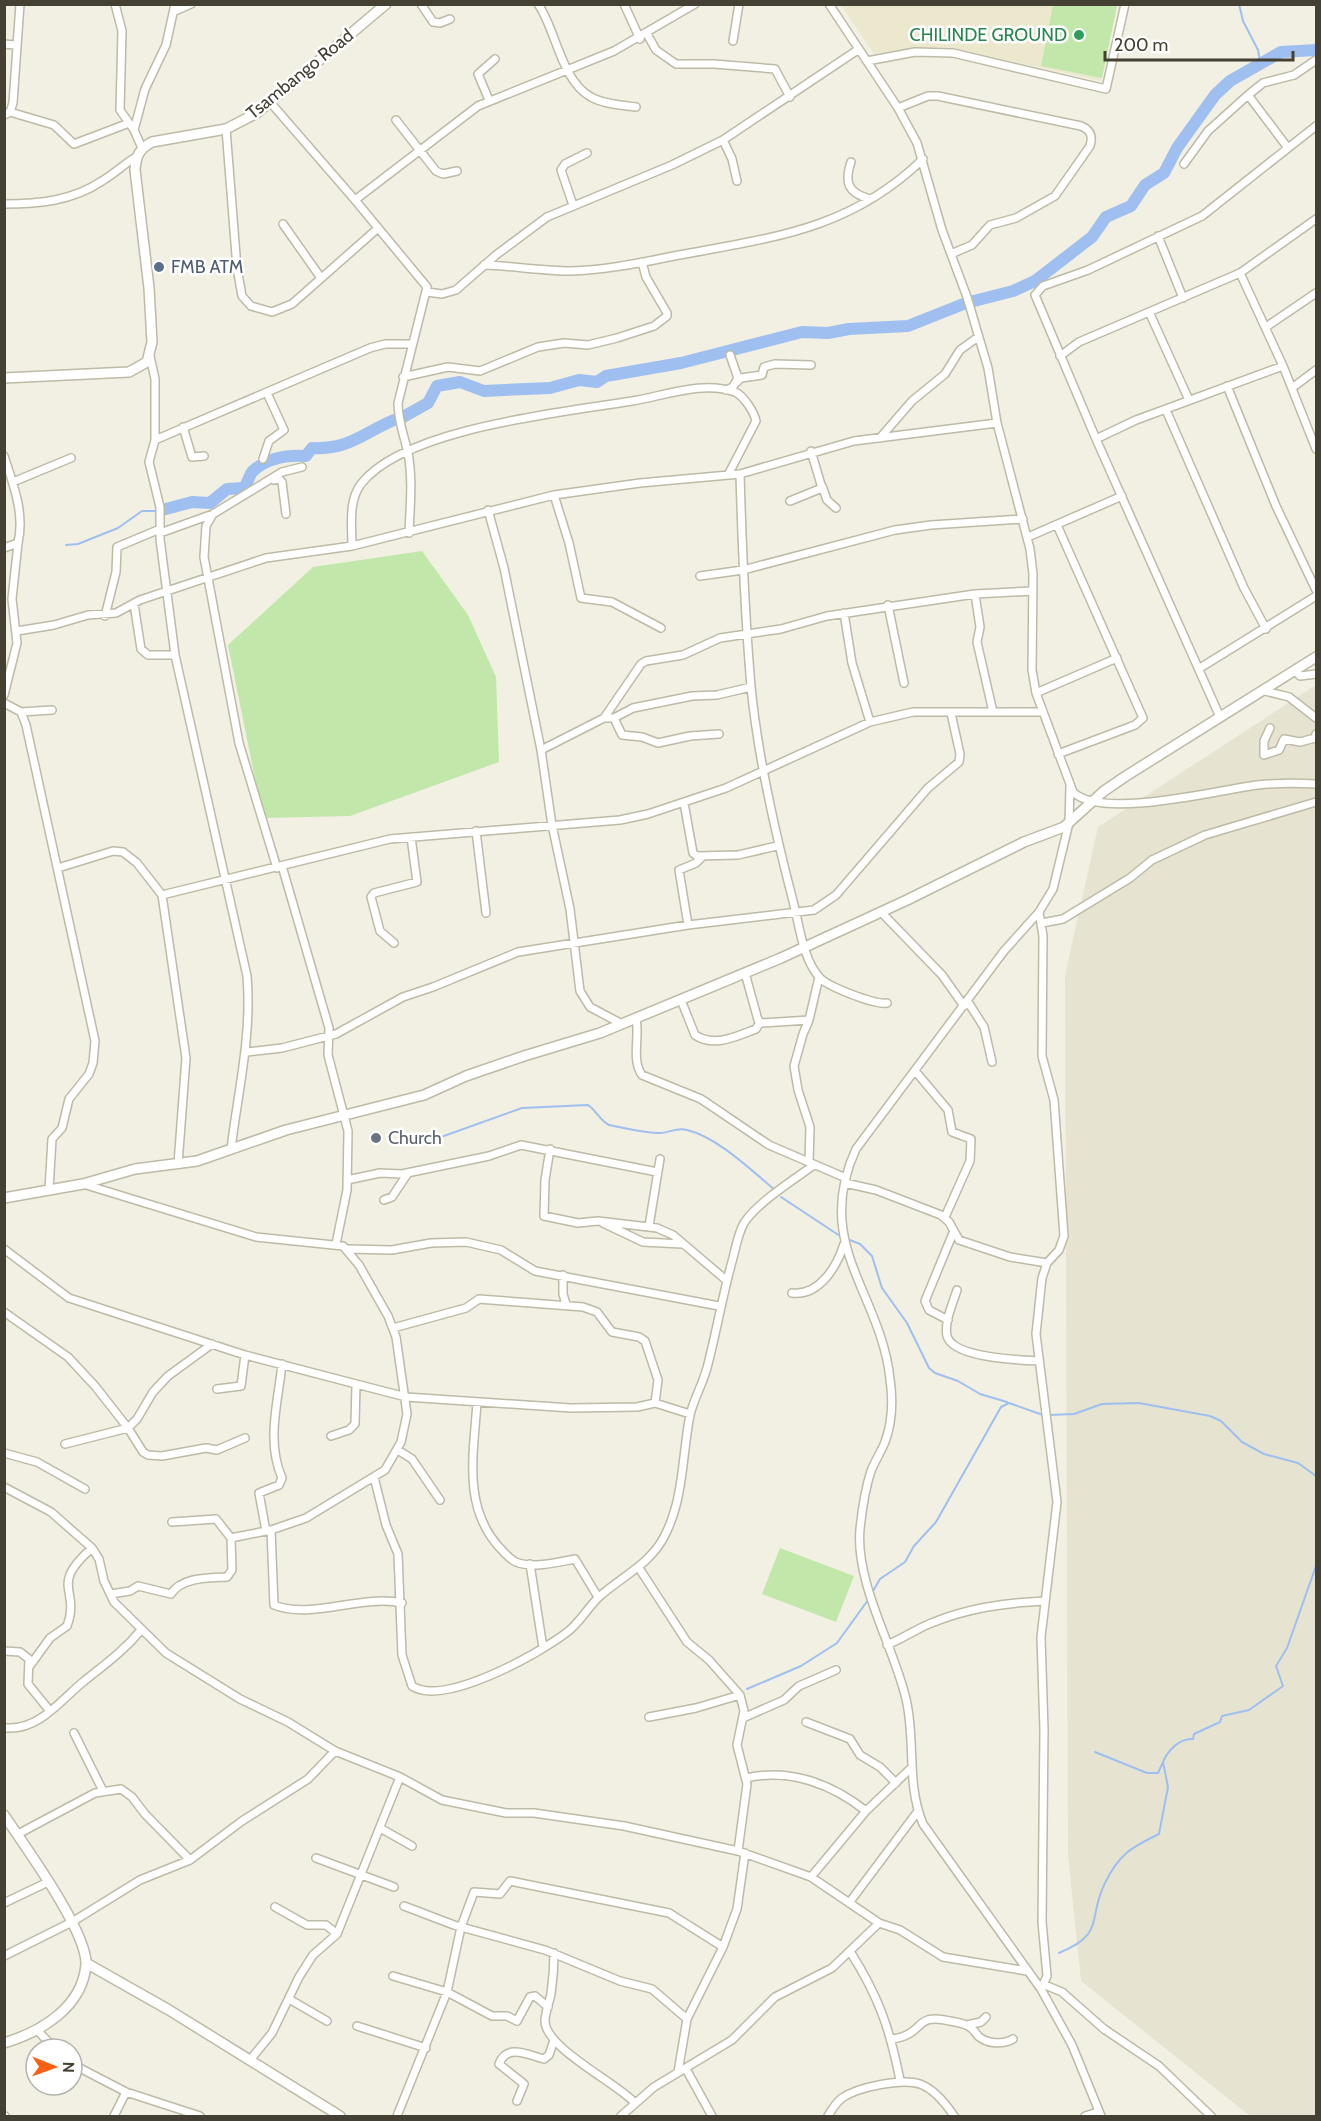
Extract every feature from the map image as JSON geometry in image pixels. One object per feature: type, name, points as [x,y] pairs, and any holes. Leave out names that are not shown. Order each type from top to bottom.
[{"type":"street","points":[[20,4],[7,113],[54,125],[74,144],[132,127]]},
{"type":"street","points":[[4,204],[41,204],[89,189],[136,157],[142,148],[132,127],[120,110],[122,31],[115,4]]},
{"type":"street","points":[[132,127],[145,88],[166,45],[175,8],[191,4]]},
{"type":"street","name":"Tsambango Road","points":[[142,148],[152,142],[226,129],[257,113],[386,4]]},
{"type":"street","points":[[421,4],[433,22],[440,23],[450,19]]},
{"type":"street","points":[[538,4],[568,69],[588,95],[636,108]]},
{"type":"street","points":[[624,4],[640,39]]},
{"type":"street","points":[[356,200],[468,112],[489,100],[640,39],[695,4]]},
{"type":"street","points":[[733,41],[739,4]]},
{"type":"street","points":[[829,4],[898,108],[923,159],[951,254],[968,297],[988,368],[997,423],[1028,537],[1033,591],[1032,663],[1036,693],[1070,786],[1078,796],[1092,802],[1156,801],[1256,785],[1317,784]]},
{"type":"street","points":[[867,61],[915,52],[953,53],[1106,89],[1125,4]]},
{"type":"street","points":[[647,34],[656,50],[676,64],[714,63],[775,69],[790,97]]},
{"type":"street","points":[[4,45],[15,45]]},
{"type":"street","points":[[427,292],[442,294],[456,290],[534,225],[573,205],[672,165],[723,140],[859,49]]},
{"type":"street","points":[[489,100],[478,74],[495,58]]},
{"type":"street","points":[[1184,164],[1208,131],[1263,83],[1294,75],[1317,60]]},
{"type":"street","points":[[1248,95],[1287,148]]},
{"type":"street","points":[[898,108],[928,96],[938,96],[1081,126],[1092,136],[1090,146],[1062,190],[1055,196],[1016,218],[990,225],[972,245],[951,254]]},
{"type":"street","points":[[270,102],[356,200],[377,229],[424,283],[427,292],[403,377],[398,418],[412,484],[409,533]]},
{"type":"street","points":[[396,120],[439,173],[457,171]]},
{"type":"street","points":[[1220,717],[1060,356],[1036,299],[1036,292],[1043,286],[1088,270],[1202,216],[1317,126]]},
{"type":"street","points":[[226,129],[237,268],[240,287],[246,302],[265,312],[278,311],[292,304],[377,229]]},
{"type":"street","points":[[723,140],[732,159],[737,181]]},
{"type":"street","points":[[573,205],[561,170],[565,164],[587,153]]},
{"type":"street","points":[[136,157],[149,288],[150,356],[155,379],[155,440],[149,462],[160,507],[166,593],[175,655],[247,976],[249,1000],[247,1052],[231,1149]]},
{"type":"street","points":[[484,265],[571,271],[642,262],[808,229],[835,219],[870,199],[923,159]]},
{"type":"street","points":[[851,162],[847,179],[849,189],[857,196],[870,199]]},
{"type":"street","points":[[1060,356],[1079,342],[1150,314],[1240,273],[1317,219]]},
{"type":"street","points":[[284,224],[321,278]]},
{"type":"street","points":[[1158,236],[1183,298]]},
{"type":"street","points":[[403,377],[448,367],[480,371],[538,347],[564,343],[588,345],[654,326],[667,316],[667,313],[648,281],[642,262]]},
{"type":"street","points":[[1240,273],[1266,327],[1316,446]]},
{"type":"street","points":[[1266,327],[1317,293]]},
{"type":"street","points":[[1150,314],[1189,400]]},
{"type":"street","points":[[880,438],[912,401],[945,374],[960,350],[978,338]]},
{"type":"street","points":[[155,440],[370,348],[385,344],[411,344]]},
{"type":"street","points":[[730,355],[738,375],[737,382]]},
{"type":"street","points":[[4,378],[129,372],[144,366],[150,356]]},
{"type":"street","points":[[726,390],[741,378],[762,375],[764,367],[771,364],[811,365]]},
{"type":"street","points":[[1096,439],[1119,427],[1283,366]]},
{"type":"street","points":[[1292,388],[1317,370]]},
{"type":"street","points":[[1227,386],[1293,544],[1317,590]]},
{"type":"street","points":[[352,546],[353,501],[360,486],[392,459],[407,452],[496,423],[643,400],[682,391],[726,390],[740,395],[756,418],[728,475]]},
{"type":"street","points":[[263,459],[269,441],[284,430],[267,393]]},
{"type":"street","points":[[1166,410],[1244,588],[1266,629]]},
{"type":"street","points":[[17,631],[54,625],[88,615],[105,616],[266,558],[352,546],[554,495],[640,483],[740,474],[810,452],[880,438],[997,423]]},
{"type":"street","points":[[183,427],[192,457],[204,456]]},
{"type":"street","points":[[810,452],[827,500],[836,508]]},
{"type":"street","points":[[4,456],[14,482],[21,525],[12,598],[17,643],[4,695]]},
{"type":"street","points":[[14,482],[71,459]]},
{"type":"street","points":[[105,616],[116,572],[117,547],[213,514],[274,480],[287,470],[302,467]]},
{"type":"street","points":[[740,474],[743,570],[751,687],[764,770],[777,846],[805,946],[819,977],[809,1020],[802,1034],[794,1066],[798,1090],[810,1127],[811,1163]]},
{"type":"street","points":[[274,480],[279,479],[282,482],[286,514]]},
{"type":"street","points":[[790,501],[820,490],[822,486]]},
{"type":"street","points":[[554,495],[569,543],[581,598],[612,602],[661,628]]},
{"type":"street","points":[[1028,537],[1122,496]]},
{"type":"street","points":[[488,510],[504,568],[541,750],[552,825],[564,878],[576,971],[585,1000],[597,1012],[622,1024]]},
{"type":"street","points":[[213,514],[206,530],[204,557],[239,743],[329,1028],[328,1055],[348,1131],[347,1180],[336,1244]]},
{"type":"street","points":[[700,576],[743,570],[896,530],[931,525],[1023,519]]},
{"type":"street","points":[[1057,525],[1143,718],[1135,725],[1058,754]]},
{"type":"street","points":[[4,548],[18,543]]},
{"type":"street","points":[[604,718],[641,664],[646,661],[683,655],[720,638],[781,629],[844,613],[888,605],[975,594],[1033,591]]},
{"type":"street","points":[[975,594],[980,627],[976,642],[993,712]]},
{"type":"street","points":[[1200,668],[1317,596]]},
{"type":"street","points":[[134,604],[141,649],[148,655],[175,655]]},
{"type":"street","points":[[888,605],[904,683]]},
{"type":"street","points":[[844,613],[852,663],[870,722]]},
{"type":"street","points":[[4,1198],[83,1184],[135,1169],[197,1161],[286,1130],[424,1095],[466,1076],[636,1019],[882,912],[1024,842],[1070,823],[1092,802],[1126,776],[1317,657]]},
{"type":"street","points":[[1036,693],[1117,658]]},
{"type":"street","points":[[1295,671],[1300,676],[1317,674]]},
{"type":"street","points":[[541,750],[604,718],[614,718],[641,706],[751,687]]},
{"type":"street","points":[[1265,691],[1284,695],[1317,718]]},
{"type":"street","points":[[4,703],[21,712],[52,710]]},
{"type":"street","points":[[21,712],[58,868],[95,1048],[89,1074],[69,1099],[62,1128],[52,1139],[49,1190]]},
{"type":"street","points":[[162,896],[369,843],[476,831],[620,820],[684,803],[741,782],[870,722],[913,712],[1042,712]]},
{"type":"street","points":[[247,1052],[282,1048],[328,1036],[403,997],[518,952],[688,925],[796,914],[814,910],[836,895],[928,788],[959,762],[960,754],[951,712]]},
{"type":"street","points":[[614,718],[622,735],[642,737],[654,743],[690,735],[718,734]]},
{"type":"street","points":[[1270,728],[1264,741],[1264,755],[1279,750],[1284,739],[1306,741],[1315,738],[1317,734]]},
{"type":"street","points":[[1070,786],[1070,823],[1058,879],[1039,912],[1004,951],[916,1072],[856,1149],[845,1181],[841,1218],[844,1244],[878,1333],[890,1379],[889,1427],[870,1475],[860,1531],[869,1590],[906,1699],[910,1769],[918,1811],[923,1824],[1027,1971],[1043,1987],[1072,2045],[1100,2114],[1085,2116]]},
{"type":"street","points":[[1042,923],[1063,919],[1130,878],[1152,860],[1205,835],[1317,802]]},
{"type":"street","points":[[684,803],[693,853],[701,858],[738,855],[777,846]]},
{"type":"street","points":[[476,831],[486,913]]},
{"type":"street","points":[[394,943],[380,931],[371,897],[374,893],[417,882],[411,837]]},
{"type":"street","points":[[58,868],[113,851],[123,852],[137,863],[162,896],[186,1058],[178,1164]]},
{"type":"street","points":[[688,925],[679,870],[696,863],[701,858]]},
{"type":"street","points":[[882,912],[942,975],[984,1027],[992,1062]]},
{"type":"street","points":[[1039,912],[1042,923],[1042,1056],[1054,1100],[1064,1236],[1059,1250],[1047,1263],[1038,1301],[1036,1334],[1057,1503],[1041,1637],[1044,1730],[1042,1922],[1047,1976],[1043,1987]]},
{"type":"street","points":[[681,1000],[695,1035],[702,1039],[725,1041],[756,1029],[760,1022],[745,973]]},
{"type":"street","points":[[819,977],[871,1002],[887,1003]]},
{"type":"street","points":[[636,1019],[638,1046],[636,1062],[642,1075],[701,1099],[763,1141],[845,1181],[876,1190],[945,1217],[958,1240],[1010,1257],[1047,1263]]},
{"type":"street","points":[[760,1022],[809,1020]]},
{"type":"street","points":[[916,1072],[948,1110],[952,1132],[971,1139],[970,1161],[945,1217]]},
{"type":"street","points":[[347,1180],[380,1173],[408,1173],[489,1156],[515,1146],[550,1149],[611,1164],[657,1172]]},
{"type":"street","points":[[550,1149],[545,1180],[544,1216],[578,1223],[598,1221],[649,1226],[666,1231],[726,1280]]},
{"type":"street","points":[[649,1226],[660,1159]]},
{"type":"street","points":[[374,1477],[386,1525],[398,1554],[402,1603],[401,1635],[405,1666],[412,1686],[425,1692],[466,1684],[543,1648],[578,1623],[598,1597],[639,1568],[665,1536],[673,1516],[682,1475],[690,1414],[707,1368],[726,1280],[740,1231],[748,1218],[811,1163]]},
{"type":"street","points":[[384,1200],[392,1197],[408,1173]]},
{"type":"street","points":[[83,1184],[256,1237],[336,1244],[348,1249],[392,1251],[430,1243],[466,1242],[501,1250],[535,1271],[720,1306]]},
{"type":"street","points":[[598,1221],[643,1242],[682,1244]]},
{"type":"street","points":[[948,1320],[929,1311],[925,1301],[953,1233]]},
{"type":"street","points":[[792,1293],[801,1293],[830,1275],[844,1244]]},
{"type":"street","points":[[231,1538],[268,1531],[306,1518],[385,1470],[398,1450],[405,1427],[406,1397],[393,1328],[348,1249]]},
{"type":"street","points":[[4,1250],[69,1298],[245,1355],[406,1397],[570,1408],[636,1407],[655,1402],[690,1414]]},
{"type":"street","points":[[563,1275],[563,1294],[566,1304]]},
{"type":"street","points":[[957,1290],[948,1320],[948,1339],[959,1349],[1001,1358],[1039,1361]]},
{"type":"street","points":[[393,1328],[466,1308],[479,1299],[566,1304],[591,1309],[603,1318],[612,1332],[645,1341],[658,1380],[655,1402]]},
{"type":"street","points":[[4,1312],[68,1358],[128,1428],[143,1452],[155,1456],[206,1448],[217,1450],[245,1438]]},
{"type":"street","points":[[65,1444],[128,1428],[137,1419],[153,1392],[168,1376],[212,1344]]},
{"type":"street","points":[[217,1389],[241,1386],[245,1355]]},
{"type":"street","points":[[282,1364],[273,1425],[276,1462],[282,1478],[279,1485],[259,1493],[268,1531],[273,1605],[310,1609],[374,1600],[402,1603]]},
{"type":"street","points":[[331,1436],[349,1430],[355,1424],[356,1385]]},
{"type":"street","points":[[477,1402],[471,1485],[477,1508],[493,1539],[511,1559],[530,1564],[575,1559],[598,1597]]},
{"type":"street","points":[[398,1450],[412,1459],[440,1500]]},
{"type":"street","points":[[4,1453],[37,1462],[85,1489]]},
{"type":"street","points":[[4,1487],[51,1512],[92,1548],[99,1559],[114,1602],[166,1653],[224,1689],[264,1712],[288,1722],[335,1751],[400,1777],[442,1800],[506,1813],[543,1814],[624,1826],[742,1852],[811,1877],[879,1923],[900,1930],[943,1957],[1027,1971]]},
{"type":"street","points":[[111,1594],[130,1591],[138,1586],[171,1594],[176,1587],[198,1579],[227,1577],[232,1570],[231,1538],[216,1519],[172,1522]]},
{"type":"street","points":[[29,1667],[50,1638],[67,1626],[70,1615],[67,1586],[69,1573],[92,1548]]},
{"type":"street","points":[[530,1564],[543,1648]]},
{"type":"street","points":[[639,1568],[687,1642],[710,1660],[740,1695],[743,1718],[737,1745],[746,1778],[747,1797],[737,1909],[723,1947],[687,2019],[678,2072]]},
{"type":"street","points":[[887,1645],[929,1624],[975,1608],[1001,1603],[1044,1601]]},
{"type":"street","points":[[7,1728],[22,1728],[50,1711],[114,1659],[141,1630]]},
{"type":"street","points":[[4,1651],[16,1651],[26,1656],[29,1667],[28,1684],[50,1711]]},
{"type":"street","points":[[743,1718],[783,1700],[799,1686],[836,1670]]},
{"type":"street","points":[[649,1717],[696,1708],[740,1695]]},
{"type":"street","points":[[806,1722],[835,1731],[850,1739],[860,1755],[880,1767],[896,1784]]},
{"type":"street","points":[[74,1733],[103,1791]]},
{"type":"street","points":[[4,1956],[72,1922],[140,1880],[190,1860],[242,1821],[308,1779],[335,1751]]},
{"type":"street","points":[[811,1877],[866,1811],[910,1769]]},
{"type":"street","points":[[746,1778],[767,1774],[806,1779],[847,1795],[866,1811]]},
{"type":"street","points":[[250,2060],[272,2033],[299,1977],[313,1955],[337,1934],[400,1777]]},
{"type":"street","points":[[18,1834],[103,1791],[121,1789],[132,1797],[145,1814],[190,1860]]},
{"type":"street","points":[[849,1903],[918,1811]]},
{"type":"street","points":[[4,1815],[72,1922],[82,1944],[86,1962],[84,1977],[61,2013],[38,2031],[4,2043]]},
{"type":"street","points":[[380,1828],[412,1846]]},
{"type":"street","points":[[315,1858],[394,1887]]},
{"type":"street","points":[[397,2116],[447,1992],[461,1928],[474,1892],[500,1894],[510,1881],[669,1913],[723,1947]]},
{"type":"street","points":[[4,1903],[48,1882]]},
{"type":"street","points":[[404,1906],[461,1928],[504,1937],[554,1953],[620,1981],[652,1989],[687,2019]]},
{"type":"street","points":[[275,1907],[307,1925],[326,1925],[337,1934]]},
{"type":"street","points":[[621,2116],[678,2072],[732,2040],[775,1997],[797,1984],[823,1974],[850,1953],[879,1923]]},
{"type":"street","points":[[554,1953],[554,1978],[545,2022],[549,2035],[635,2103]]},
{"type":"street","points":[[850,1953],[868,1981],[893,2039],[900,2080]]},
{"type":"street","points":[[86,1962],[122,1981],[340,2116]]},
{"type":"street","points":[[393,1976],[447,1992],[492,2016],[507,2016],[517,2021],[530,1997],[536,1996],[548,2007]]},
{"type":"street","points":[[1043,1987],[1062,1992],[1115,2037],[1159,2066],[1211,2116]]},
{"type":"street","points":[[289,1999],[327,2021]]},
{"type":"street","points":[[893,2039],[913,2034],[929,2018],[967,2025],[981,2022],[986,2017]]},
{"type":"street","points":[[967,2025],[987,2040],[1005,2043],[1013,2039]]},
{"type":"street","points":[[357,2026],[426,2048]]},
{"type":"street","points":[[38,2031],[44,2037]]},
{"type":"street","points":[[517,2101],[524,2084],[502,2068],[499,2064],[502,2057],[508,2052],[518,2051],[544,2059],[549,2055],[554,2040]]},
{"type":"street","points":[[686,2069],[712,2116]]},
{"type":"street","points":[[84,2070],[126,2092],[190,2115],[200,2116]]},
{"type":"street","points":[[828,2116],[837,2103],[847,2095],[900,2080],[925,2087],[948,2106],[954,2116]]},
{"type":"street","points":[[114,2116],[126,2092]]},
{"type":"shaded area","points":[[841,5],[1118,5],[1101,81],[949,47],[912,48],[874,54]]},
{"type":"shaded area","points":[[1316,685],[1316,2116],[1250,2116],[1081,1981],[1068,1855],[1065,975],[1098,827]]},
{"type":"green space","name":"CHILINDE GROUND","points":[[1053,5],[1117,5],[1102,78],[1041,66]]},
{"type":"green space","points":[[422,551],[468,615],[496,677],[499,762],[350,816],[263,818],[228,645],[313,567]]},
{"type":"green space","points":[[780,1548],[854,1576],[836,1622],[762,1594]]},
{"type":"waterway","points":[[1239,4],[1243,21],[1258,50],[1260,62]]},
{"type":"waterway","points":[[403,417],[428,403],[437,386],[460,382],[484,391],[550,388],[579,380],[597,382],[606,376],[681,363],[802,332],[828,333],[849,329],[908,326],[966,303],[1013,291],[1035,281],[1092,237],[1106,217],[1131,206],[1145,185],[1164,173],[1177,148],[1215,95],[1230,81],[1281,52],[1316,50]]},
{"type":"waterway","points":[[162,510],[192,502],[210,503],[227,489],[243,488],[253,471],[271,460],[306,456],[312,448],[325,448],[346,443],[394,420]]},
{"type":"waterway","points":[[66,545],[78,544],[118,528],[142,511],[158,511]]},
{"type":"waterway","points":[[430,1141],[522,1108],[588,1105],[609,1125],[663,1133],[683,1129],[698,1134],[722,1147],[775,1190]]},
{"type":"waterway","points":[[781,1197],[840,1236]]},
{"type":"waterway","points":[[847,1239],[860,1244],[872,1256],[882,1288],[907,1323],[929,1368],[980,1394],[1007,1402]]},
{"type":"waterway","points":[[873,1591],[880,1579],[905,1562],[914,1546],[936,1522],[1001,1407],[1009,1403],[1043,1415]]},
{"type":"waterway","points":[[1049,1415],[1074,1414],[1102,1404],[1139,1403],[1210,1416],[1221,1421],[1242,1442],[1264,1454],[1298,1463],[1316,1476]]},
{"type":"waterway","points":[[1059,1953],[1074,1946],[1089,1932],[1105,1883],[1121,1858],[1141,1843],[1159,1834],[1168,1787],[1163,1762],[1171,1749],[1184,1740],[1193,1739],[1194,1734],[1220,1722],[1222,1716],[1249,1710],[1283,1686],[1276,1666],[1287,1648],[1316,1566]]},
{"type":"waterway","points":[[747,1689],[801,1666],[837,1643],[868,1600]]},
{"type":"waterway","points":[[1095,1752],[1147,1773],[1158,1773],[1163,1762]]},
{"type":"place","name":"CHILINDE GROUND","points":[[1079,35]]},
{"type":"place","name":"FMB ATM","points":[[159,267]]},
{"type":"place","name":"Church","points":[[376,1138]]}]
